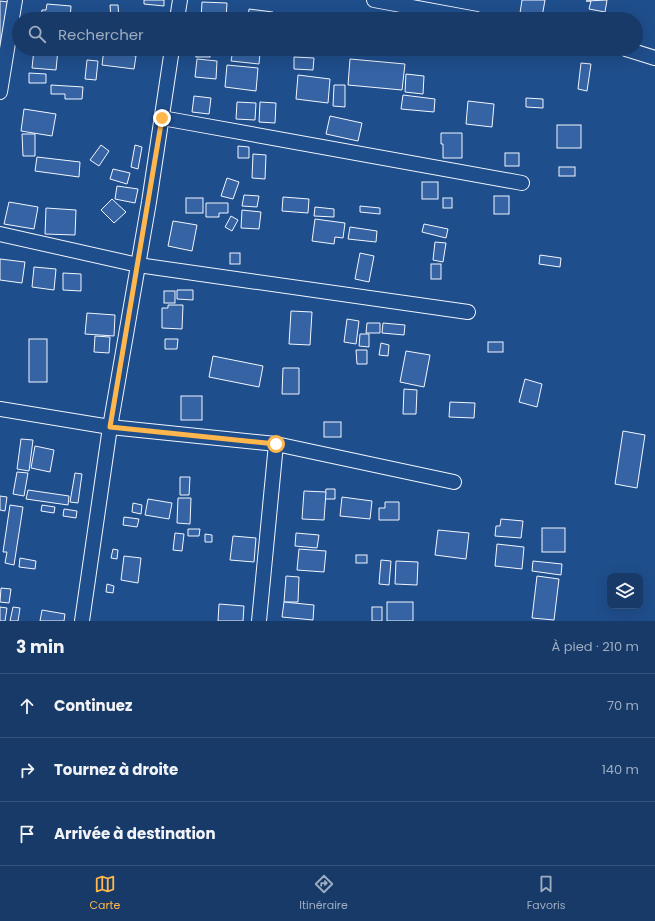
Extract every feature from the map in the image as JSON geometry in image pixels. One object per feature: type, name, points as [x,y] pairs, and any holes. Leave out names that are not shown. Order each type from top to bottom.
[{"type":"street","points":[[13,12],[15,0]]},
{"type":"street","points":[[178,12],[180,0]]},
{"type":"street","points":[[374,0],[439,12]]},
{"type":"street","points":[[0,92],[3,58],[12,14]]},
{"type":"street","points":[[643,54],[655,58]]},
{"type":"street","points":[[82,621],[110,427],[138,265],[171,56]]},
{"type":"street","points":[[162,118],[522,183]]},
{"type":"street","points":[[0,234],[138,265],[468,312]]},
{"type":"street","points":[[0,409],[110,427],[276,444],[454,482]]},
{"type":"street","points":[[259,621],[276,444]]},
{"type":"building","points":[[144,0],[164,0],[164,6],[144,4]]},
{"type":"building","points":[[522,0],[545,0],[543,12],[520,12]]},
{"type":"building","points":[[607,0],[605,12],[589,9],[591,1],[586,1]]},
{"type":"building","points":[[0,1],[8,2],[3,46],[0,45]]},
{"type":"building","points":[[202,2],[227,3],[226,12],[201,12]]},
{"type":"building","points":[[47,4],[71,6],[71,12],[42,12],[42,10],[46,10]]},
{"type":"building","points":[[110,5],[118,5],[118,12],[110,12]]},
{"type":"building","points":[[249,9],[273,12],[249,12]]},
{"type":"building","points":[[33,56],[57,56],[56,70],[32,68]]},
{"type":"building","points":[[103,56],[136,56],[134,69],[102,65]]},
{"type":"building","points":[[196,56],[210,56],[210,57]]},
{"type":"building","points":[[232,56],[260,56],[259,64],[231,61]]},
{"type":"building","points":[[294,57],[314,58],[313,70],[294,69]]},
{"type":"building","points":[[197,59],[217,61],[216,79],[195,77]]},
{"type":"building","points":[[350,59],[405,64],[402,90],[348,85]]},
{"type":"building","points":[[87,60],[98,61],[96,80],[85,79]]},
{"type":"building","points":[[581,63],[591,64],[587,91],[578,89]]},
{"type":"building","points":[[227,65],[258,68],[256,91],[225,87]]},
{"type":"building","points":[[29,73],[46,74],[46,83],[29,83]]},
{"type":"building","points":[[406,74],[424,76],[423,94],[405,92]]},
{"type":"building","points":[[298,75],[330,79],[328,103],[296,99]]},
{"type":"building","points":[[51,85],[83,87],[82,99],[65,99],[65,94],[51,94]]},
{"type":"building","points":[[334,85],[345,85],[345,107],[333,106]]},
{"type":"building","points":[[403,95],[435,99],[434,112],[401,109]]},
{"type":"building","points":[[194,96],[211,98],[209,114],[192,112]]},
{"type":"building","points":[[526,98],[543,99],[543,108],[526,107]]},
{"type":"building","points":[[468,101],[494,104],[492,127],[466,124]]},
{"type":"building","points":[[237,102],[256,103],[255,120],[236,119]]},
{"type":"building","points":[[260,102],[276,103],[275,123],[259,122]]},
{"type":"building","points":[[24,109],[56,114],[52,136],[21,131]]},
{"type":"building","points":[[330,116],[362,123],[358,141],[326,134]]},
{"type":"building","points":[[557,125],[581,125],[581,148],[557,148]]},
{"type":"building","points":[[441,133],[462,133],[462,158],[443,158]]},
{"type":"building","points":[[22,134],[35,134],[35,156],[23,156]]},
{"type":"building","points":[[101,145],[109,151],[99,166],[90,160]]},
{"type":"building","points":[[135,145],[142,147],[138,169],[131,167]]},
{"type":"building","points":[[238,146],[249,147],[249,158],[238,158]]},
{"type":"building","points":[[505,153],[519,153],[519,166],[505,166]]},
{"type":"building","points":[[253,154],[266,155],[265,179],[252,178]]},
{"type":"building","points":[[37,157],[80,162],[79,177],[35,171]]},
{"type":"building","points":[[559,167],[575,167],[575,176],[559,176]]},
{"type":"building","points":[[113,169],[130,173],[127,184],[110,179]]},
{"type":"building","points":[[227,178],[239,182],[233,199],[221,196]]},
{"type":"building","points":[[422,182],[438,182],[438,199],[422,199]]},
{"type":"building","points":[[117,186],[138,189],[135,203],[115,199]]},
{"type":"building","points":[[244,195],[259,196],[257,207],[242,206]]},
{"type":"building","points":[[494,196],[509,196],[509,214],[494,214]]},
{"type":"building","points":[[283,197],[309,199],[308,213],[282,211]]},
{"type":"building","points":[[186,198],[203,198],[203,213],[186,213]]},
{"type":"building","points":[[443,198],[452,198],[452,208],[443,208]]},
{"type":"building","points":[[112,199],[126,212],[114,223],[101,210]]},
{"type":"building","points":[[9,202],[38,207],[34,229],[4,224]]},
{"type":"building","points":[[206,203],[228,203],[228,213],[219,213],[219,217],[206,217]]},
{"type":"building","points":[[360,206],[380,208],[380,214],[360,212]]},
{"type":"building","points":[[315,207],[334,209],[334,217],[314,216]]},
{"type":"building","points":[[46,208],[76,210],[75,235],[45,234]]},
{"type":"building","points":[[242,210],[261,212],[259,229],[241,228]]},
{"type":"building","points":[[231,216],[238,220],[232,231],[225,227]]},
{"type":"building","points":[[315,219],[345,223],[343,238],[335,237],[334,244],[312,241]]},
{"type":"building","points":[[173,221],[197,225],[192,251],[168,246]]},
{"type":"building","points":[[424,224],[448,229],[446,238],[422,232]]},
{"type":"building","points":[[350,227],[377,231],[376,242],[348,239]]},
{"type":"building","points":[[435,242],[446,243],[443,262],[433,260]]},
{"type":"building","points":[[230,253],[240,253],[240,264],[230,264]]},
{"type":"building","points":[[360,253],[374,256],[369,282],[355,279]]},
{"type":"building","points":[[540,255],[561,258],[560,267],[539,264]]},
{"type":"building","points":[[0,259],[25,262],[22,283],[0,280]]},
{"type":"building","points":[[431,264],[441,264],[441,279],[431,279]]},
{"type":"building","points":[[34,267],[56,269],[54,290],[32,287]]},
{"type":"building","points":[[63,273],[81,274],[81,291],[63,290]]},
{"type":"building","points":[[177,290],[193,290],[193,300],[177,299]]},
{"type":"building","points":[[164,291],[175,291],[175,303],[164,303]]},
{"type":"building","points":[[168,305],[183,305],[182,329],[162,328],[162,308],[168,308]]},
{"type":"building","points":[[291,311],[312,312],[310,345],[289,344]]},
{"type":"building","points":[[87,313],[115,315],[114,336],[85,334]]},
{"type":"building","points":[[347,319],[359,321],[356,344],[344,342]]},
{"type":"building","points":[[367,323],[380,323],[380,333],[366,333]]},
{"type":"building","points":[[383,323],[405,325],[404,335],[382,333]]},
{"type":"building","points":[[360,334],[369,334],[369,347],[359,346]]},
{"type":"building","points":[[95,336],[110,337],[109,353],[94,352]]},
{"type":"building","points":[[29,339],[47,339],[47,382],[29,382]]},
{"type":"building","points":[[165,339],[178,339],[177,349],[165,349]]},
{"type":"building","points":[[488,342],[503,342],[503,352],[488,352]]},
{"type":"building","points":[[381,343],[389,345],[388,356],[379,355]]},
{"type":"building","points":[[356,350],[367,350],[367,364],[357,364]]},
{"type":"building","points":[[406,351],[430,355],[424,387],[400,382]]},
{"type":"building","points":[[213,356],[263,366],[259,387],[209,377]]},
{"type":"building","points":[[283,368],[299,368],[299,394],[282,394]]},
{"type":"building","points":[[525,379],[542,384],[537,407],[519,402]]},
{"type":"building","points":[[404,389],[417,390],[416,414],[403,414]]},
{"type":"building","points":[[181,396],[202,396],[202,420],[181,420]]},
{"type":"building","points":[[450,402],[475,403],[474,418],[449,417]]},
{"type":"building","points":[[324,422],[341,422],[341,437],[324,437]]},
{"type":"building","points":[[623,431],[645,435],[637,488],[615,484]]},
{"type":"building","points":[[21,439],[33,440],[29,471],[17,469]]},
{"type":"building","points":[[35,446],[54,450],[50,472],[31,468]]},
{"type":"building","points":[[17,472],[28,473],[24,496],[13,494]]},
{"type":"building","points":[[75,473],[82,474],[78,503],[70,502]]},
{"type":"building","points":[[180,477],[190,477],[189,495],[180,495]]},
{"type":"building","points":[[326,489],[335,489],[335,499],[325,499]]},
{"type":"building","points":[[28,490],[69,496],[68,505],[26,499]]},
{"type":"building","points":[[304,491],[326,492],[324,520],[302,519]]},
{"type":"building","points":[[0,496],[7,497],[5,511],[0,510]]},
{"type":"building","points":[[342,497],[372,501],[370,519],[340,516]]},
{"type":"building","points":[[178,498],[191,498],[190,524],[177,523]]},
{"type":"building","points":[[148,499],[172,503],[169,519],[145,515]]},
{"type":"building","points":[[385,502],[399,502],[399,520],[379,520],[379,508],[385,508]]},
{"type":"building","points":[[133,503],[142,505],[141,514],[132,512]]},
{"type":"building","points":[[10,505],[23,507],[14,565],[5,563],[7,552],[3,552]]},
{"type":"building","points":[[42,505],[55,507],[54,513],[41,511]]},
{"type":"building","points":[[64,509],[77,511],[76,518],[63,516]]},
{"type":"building","points":[[124,517],[139,519],[137,527],[123,525]]},
{"type":"building","points":[[501,519],[523,521],[521,538],[495,536],[496,526],[500,526]]},
{"type":"building","points":[[542,528],[565,528],[565,552],[542,552]]},
{"type":"building","points":[[188,529],[200,529],[199,536],[188,536]]},
{"type":"building","points":[[438,530],[469,533],[466,559],[435,555]]},
{"type":"building","points":[[175,533],[184,534],[182,551],[173,550]]},
{"type":"building","points":[[296,533],[319,535],[317,548],[295,546]]},
{"type":"building","points":[[205,534],[212,535],[212,542],[205,542]]},
{"type":"building","points":[[233,536],[256,538],[254,562],[230,560]]},
{"type":"building","points":[[497,544],[524,547],[522,569],[495,566]]},
{"type":"building","points":[[113,549],[118,550],[117,559],[111,558]]},
{"type":"building","points":[[299,549],[326,551],[324,572],[297,570]]},
{"type":"building","points":[[356,555],[367,555],[367,563],[356,563]]},
{"type":"building","points":[[124,556],[141,558],[138,583],[121,580]]},
{"type":"building","points":[[20,558],[36,561],[35,569],[19,567]]},
{"type":"building","points":[[381,560],[391,561],[389,585],[379,584]]},
{"type":"building","points":[[396,561],[418,562],[417,585],[395,584]]},
{"type":"building","points":[[533,561],[562,564],[561,575],[532,571]]},
{"type":"building","points":[[286,576],[299,577],[298,602],[284,602]]},
{"type":"building","points":[[537,576],[559,579],[554,620],[532,618]]},
{"type":"building","points":[[107,584],[114,586],[113,593],[106,592]]},
{"type":"building","points":[[1,588],[11,589],[9,603],[0,602]]},
{"type":"building","points":[[284,602],[314,605],[313,620],[282,617]]},
{"type":"building","points":[[387,602],[413,602],[413,621],[387,621]]},
{"type":"building","points":[[219,604],[244,606],[243,621],[218,621]]},
{"type":"building","points":[[0,607],[7,608],[5,621],[0,621]]},
{"type":"building","points":[[13,607],[20,608],[18,621],[10,621]]},
{"type":"building","points":[[372,607],[382,607],[382,621],[372,621]]},
{"type":"building","points":[[42,610],[65,614],[64,621],[40,621]]},
{"type":"route","points":[[162,118],[110,427],[276,444]]}]
